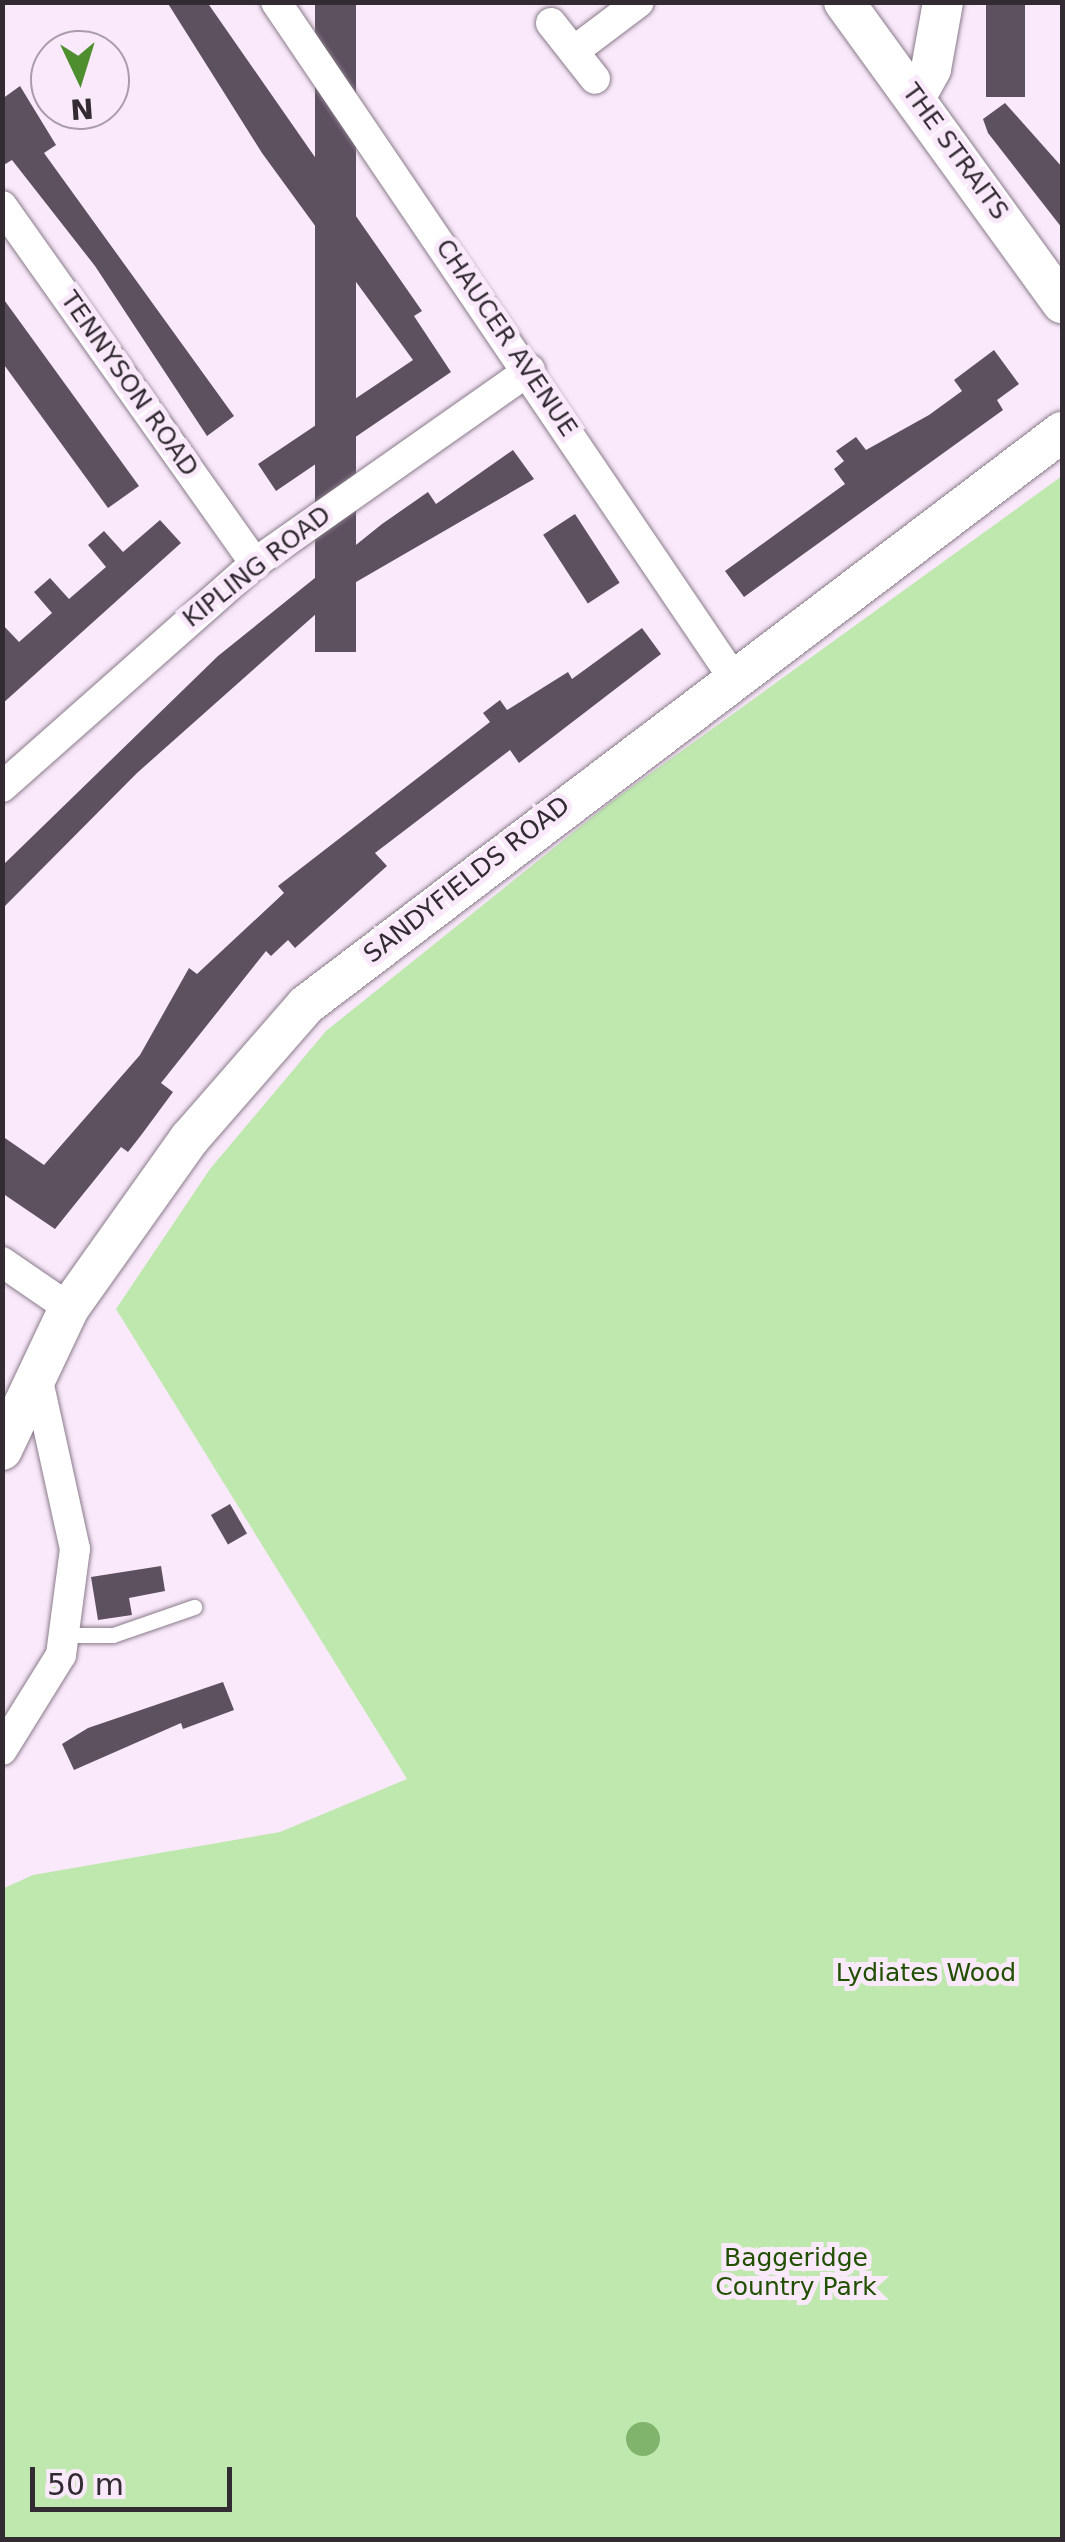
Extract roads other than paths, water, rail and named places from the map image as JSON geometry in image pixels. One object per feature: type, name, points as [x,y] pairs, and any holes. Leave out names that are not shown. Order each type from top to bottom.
[{"type":"street","name":"CHAUCER AVENUE","points":[[276,2],[530,370],[732,676]]},
{"type":"street","points":[[574,51],[639,2]]},
{"type":"street","name":"THE STRAITS","points":[[844,2],[1062,303]]},
{"type":"street","points":[[915,98],[931,68],[943,2]]},
{"type":"street","points":[[550,23],[595,80]]},
{"type":"street","name":"TENNYSON ROAD","points":[[2,206],[255,562]]},
{"type":"street","name":"KIPLING ROAD","points":[[2,786],[255,562],[530,370]]},
{"type":"street","name":"SANDYFIELDS ROAD","points":[[2,1450],[69,1308],[190,1138],[306,1005],[732,676],[1062,432]]},
{"type":"street","points":[[2,1262],[69,1308]]},
{"type":"street","points":[[2,1750],[64,1634],[75,1549],[36,1371]]},
{"type":"lane","points":[[64,1634],[113,1635],[194,1607]]},
{"type":"park label","name":"Lydiates Wood","points":[[926,1973]]},
{"type":"park label","name":"Baggeridge Country Park","points":[[796,2274]]}]
